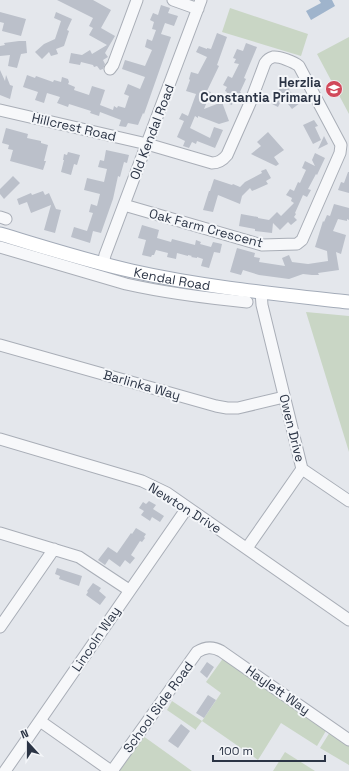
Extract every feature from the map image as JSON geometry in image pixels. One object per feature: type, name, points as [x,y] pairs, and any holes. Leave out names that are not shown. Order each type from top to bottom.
[{"type":"main road","name":"Kendal Road","points":[[0,234],[103,264],[163,278],[261,292],[349,302]]},
{"type":"street","points":[[110,69],[113,65],[137,0]]},
{"type":"street","points":[[173,0],[199,4]]},
{"type":"street","name":"Old Kendal Road","points":[[103,264],[199,4]]},
{"type":"street","name":"Oak Farm Crescent","points":[[124,205],[262,245],[294,245],[301,242],[340,153],[341,145],[299,66],[295,62],[276,57],[270,58]]},
{"type":"street","name":"Hillcrest Road","points":[[0,110],[147,144],[212,163],[218,163],[227,155],[250,103],[265,63],[270,58]]},
{"type":"street","points":[[0,247],[146,289],[190,296],[247,302]]},
{"type":"street","name":"Owen Drive","points":[[247,548],[302,469],[262,305],[261,292]]},
{"type":"street","name":"Barlinka Way","points":[[0,345],[226,408],[238,408],[284,397]]},
{"type":"street","name":"Newton Drive","points":[[0,439],[142,481],[167,493],[349,620]]},
{"type":"street","points":[[302,469],[349,501]]},
{"type":"street","name":"Lincoln Way","points":[[5,771],[187,508]]},
{"type":"street","points":[[0,533],[79,557],[129,590]]},
{"type":"street","points":[[0,627],[54,549]]},
{"type":"street","name":"Haylett Way","points":[[208,648],[221,650],[347,739]]},
{"type":"street","name":"School Side Road","points":[[112,771],[197,652],[208,648]]},
{"type":"street","points":[[40,721],[112,771]]},
{"type":"green space","points":[[230,8],[308,34],[301,56],[222,32]]},
{"type":"green space","points":[[349,37],[349,114],[317,54]]},
{"type":"green space","points":[[306,312],[349,316],[349,452]]},
{"type":"green space","points":[[224,657],[327,729],[317,746],[281,723],[258,760],[202,721],[221,693],[206,682]]},
{"type":"green space","points":[[172,701],[202,721],[196,730],[167,710]]},
{"type":"green space","points":[[330,732],[349,745],[349,765],[320,748]]},
{"type":"green space","points":[[139,733],[192,771],[112,771]]},
{"type":"green space","points":[[285,752],[315,771],[273,771]]},
{"type":"water","points":[[319,0],[332,0],[335,6],[311,20],[306,11],[321,3]]},
{"type":"building","points":[[57,0],[93,0],[111,10],[101,28],[115,36],[105,53],[108,57],[103,60],[105,64],[103,69],[100,70],[97,66],[94,67],[93,65],[81,62],[80,65],[69,63],[71,53],[82,55],[90,50],[92,54],[107,45],[89,35],[93,28],[89,26],[93,18]]},
{"type":"building","points":[[161,5],[170,8],[168,13],[178,16],[174,26],[165,23],[161,34],[171,37],[144,114],[143,113],[138,125],[128,123],[126,127],[119,126],[121,120],[100,112],[99,116],[90,113],[91,111],[69,104],[68,107],[57,103],[60,97],[47,93],[44,103],[35,100],[38,92],[23,87],[27,75],[35,78],[36,76],[53,82],[54,80],[61,82],[62,77],[68,79],[68,84],[75,87],[74,90],[89,95],[92,86],[105,90],[100,105],[113,110],[114,106],[117,108],[118,106],[125,108],[129,96],[124,94],[128,84],[140,89],[145,77],[122,69],[125,60],[145,66],[152,50],[145,47],[147,39],[152,41],[156,30],[152,29],[154,22],[150,20],[153,13],[158,15]]},
{"type":"building","points":[[0,12],[26,19],[21,36],[2,31],[4,23],[0,22]]},
{"type":"building","points":[[56,12],[72,19],[67,30],[69,31],[64,46],[56,49],[58,54],[51,56],[49,52],[42,59],[35,52],[44,44],[55,39],[61,21],[54,18]]},
{"type":"building","points":[[217,33],[227,37],[217,65],[219,66],[207,91],[211,92],[204,109],[222,102],[229,121],[219,124],[195,116],[190,128],[210,138],[214,127],[223,130],[215,148],[197,141],[196,144],[192,142],[189,148],[183,146],[185,141],[177,137],[184,121],[179,119],[182,113],[188,116],[196,94],[186,91],[191,72],[198,74],[207,57],[196,52],[199,46],[211,49]]},
{"type":"building","points":[[26,41],[27,53],[21,54],[17,68],[8,66],[10,55],[0,56],[0,46],[5,45],[4,43]]},
{"type":"building","points":[[246,43],[257,47],[244,78],[246,79],[241,92],[238,97],[235,96],[232,105],[223,102],[227,92],[225,91],[227,87],[223,85],[228,76],[232,78],[239,64],[234,63],[236,59],[233,58],[237,49],[243,51]]},
{"type":"building","points":[[0,70],[5,81],[6,75],[10,85],[13,86],[10,99],[0,95]]},
{"type":"building","points":[[283,83],[291,87],[289,90],[300,103],[292,109],[284,99],[278,107],[272,104],[277,90],[278,91]]},
{"type":"building","points":[[314,120],[318,126],[315,127],[321,140],[313,144],[303,125]]},
{"type":"building","points":[[6,128],[28,134],[27,138],[41,141],[41,143],[48,145],[43,170],[10,161],[13,150],[8,149],[9,145],[2,143]]},
{"type":"building","points":[[268,132],[284,150],[274,157],[279,164],[276,166],[251,154],[261,146],[257,142]]},
{"type":"building","points":[[324,136],[328,144],[318,149]]},
{"type":"building","points":[[106,150],[129,155],[127,163],[124,162],[120,177],[118,176],[113,199],[101,233],[93,231],[90,243],[71,237],[74,227],[87,231],[93,213],[89,212],[91,204],[97,206],[100,194],[84,190],[87,178],[104,182],[107,169],[98,167],[100,160],[104,161]]},
{"type":"building","points":[[68,152],[80,155],[77,165],[74,164],[71,175],[61,172],[64,154],[67,155]]},
{"type":"building","points":[[315,153],[325,158],[308,189],[311,190],[307,197],[303,195],[294,217],[297,220],[291,225],[288,222],[280,230],[273,223],[272,233],[255,231],[255,229],[239,226],[241,214],[269,220],[277,212],[281,216],[294,203],[291,201],[292,198],[286,195],[290,189],[294,191],[298,182],[300,183],[306,170],[302,168],[305,161],[315,166],[312,160]]},
{"type":"building","points":[[266,169],[271,178],[266,181],[268,184],[252,191],[250,188],[242,196],[240,204],[218,195],[213,212],[203,210],[214,179],[240,187],[245,182],[262,173],[261,171]]},
{"type":"building","points":[[348,172],[349,193],[338,190],[341,182],[344,183]]},
{"type":"building","points":[[13,176],[20,183],[4,199],[0,194],[0,189]]},
{"type":"building","points":[[43,191],[45,195],[49,193],[56,209],[61,210],[55,233],[44,230],[51,205],[31,213],[27,202],[19,205],[17,199],[31,193],[32,195]]},
{"type":"building","points":[[334,204],[349,208],[349,220],[338,219],[333,231],[346,235],[341,254],[336,252],[339,270],[318,273],[319,275],[303,274],[289,279],[259,275],[243,270],[241,275],[230,272],[237,248],[255,253],[254,257],[260,258],[259,262],[285,266],[282,258],[289,255],[292,262],[308,264],[328,261],[327,251],[315,247],[323,221],[324,222],[327,215],[330,216]]},
{"type":"building","points":[[142,225],[159,230],[157,238],[171,242],[172,239],[195,245],[196,240],[201,242],[200,244],[211,247],[213,242],[222,244],[220,253],[214,252],[209,268],[201,266],[203,259],[188,255],[177,253],[176,259],[167,257],[168,253],[156,250],[154,255],[151,257],[142,255],[146,240],[138,238]]},
{"type":"building","points":[[149,501],[156,505],[153,509],[164,516],[160,522],[152,517],[150,521],[141,515],[144,511],[139,508],[143,502],[146,504]]},
{"type":"building","points":[[136,528],[146,534],[144,537],[145,538],[142,542],[140,541],[131,555],[135,558],[130,564],[125,560],[120,567],[109,559],[105,565],[98,560],[108,547],[117,553]]},
{"type":"building","points":[[57,568],[82,576],[79,586],[59,579],[60,576],[55,574]]},
{"type":"building","points":[[93,583],[101,588],[99,591],[106,597],[100,605],[86,595]]},
{"type":"building","points":[[207,662],[214,667],[207,678],[200,672]]},
{"type":"building","points":[[208,695],[216,700],[204,718],[196,713]]},
{"type":"building","points":[[181,724],[190,731],[178,748],[168,741]]},
{"type":"place","name":"Herzlia Constantia Primary","points":[[334,89]]}]
